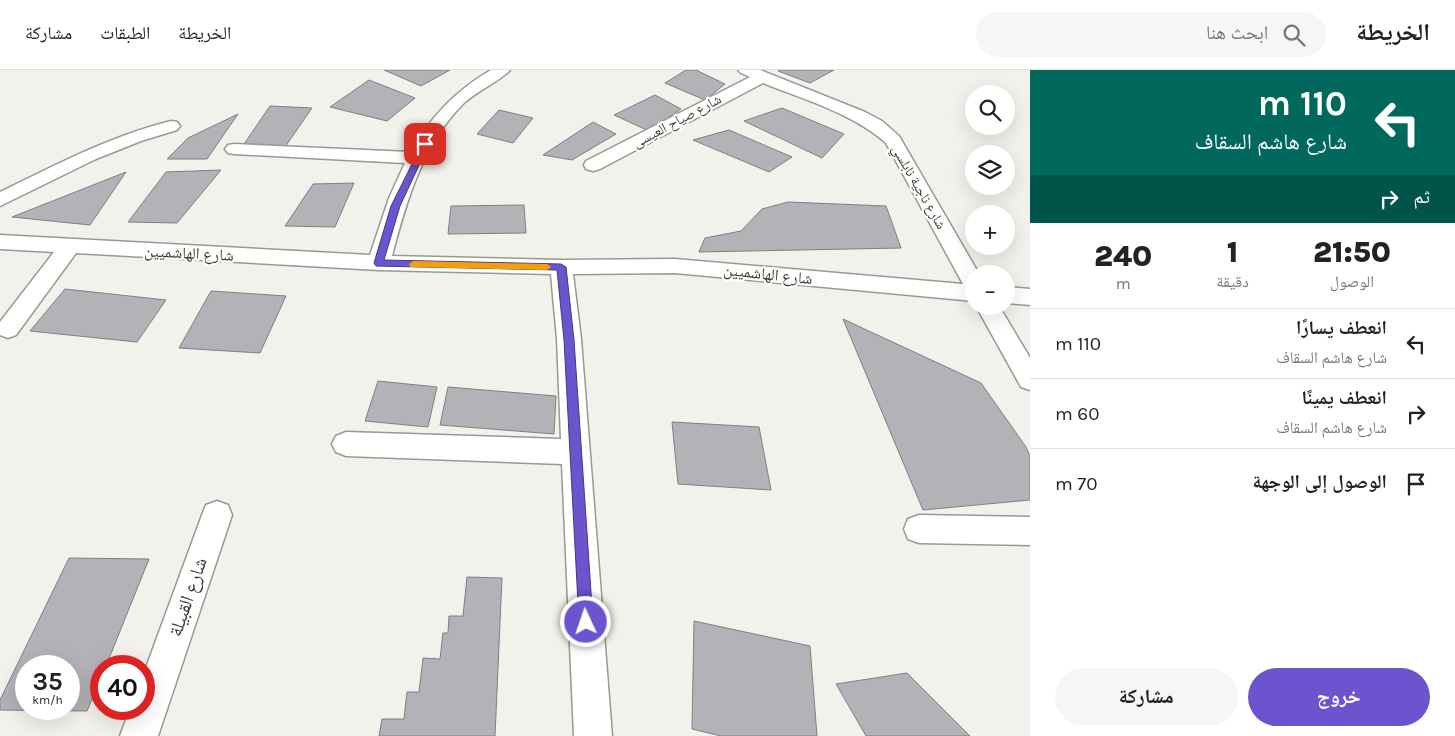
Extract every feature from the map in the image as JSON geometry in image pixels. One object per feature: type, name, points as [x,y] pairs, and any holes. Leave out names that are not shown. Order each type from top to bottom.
[{"type":"street","points":[[379,263],[396,206],[417,158],[433,130],[457,101],[502,70]]},
{"type":"street","name":"شارع صياح العيسى","points":[[593,165],[754,73]]},
{"type":"street","name":"شارع ناجية نابلسي","points":[[754,73],[859,116],[886,133],[898,147],[965,268]]},
{"type":"street","points":[[0,200],[90,155],[135,137],[171,126]]},
{"type":"street","points":[[234,149],[417,158]]},
{"type":"street","name":"شارع الهاشميين","points":[[0,242],[379,263],[561,267],[622,264],[675,266],[965,292]]},
{"type":"street","points":[[8,329],[70,247]]},
{"type":"street","points":[[561,267],[569,340],[593,736]]},
{"type":"street","points":[[1015,296],[1030,297]]},
{"type":"street","points":[[992,315],[1030,380]]},
{"type":"street","points":[[346,444],[576,452]]},
{"type":"street","name":"شارع القبيلة","points":[[139,736],[217,515]]},
{"type":"street","points":[[919,529],[1030,531]]},
{"type":"building","points":[[384,70],[450,70],[421,86]]},
{"type":"building","points":[[686,70],[696,70],[725,84],[705,100],[665,83]]},
{"type":"building","points":[[834,70],[810,83],[778,71]]},
{"type":"building","points":[[369,80],[415,98],[387,121],[330,107]]},
{"type":"building","points":[[655,95],[681,109],[649,131],[614,115]]},
{"type":"building","points":[[270,106],[312,108],[285,147],[244,144]]},
{"type":"building","points":[[782,108],[844,134],[822,158],[744,121]]},
{"type":"building","points":[[499,110],[533,118],[513,143],[477,134]]},
{"type":"building","points":[[238,114],[207,159],[167,159],[188,138]]},
{"type":"building","points":[[593,122],[616,134],[572,160],[543,155]]},
{"type":"building","points":[[729,130],[792,157],[769,172],[693,140]]},
{"type":"building","points":[[221,170],[177,223],[128,222],[166,172]]},
{"type":"building","points":[[126,172],[90,225],[12,217]]},
{"type":"building","points":[[354,183],[335,227],[285,226],[313,184]]},
{"type":"building","points":[[788,202],[886,206],[901,248],[699,252],[705,238],[741,231],[762,209]]},
{"type":"building","points":[[524,205],[526,233],[448,234],[451,206]]},
{"type":"building","points":[[65,289],[166,300],[137,342],[30,331]]},
{"type":"building","points":[[211,291],[286,296],[260,353],[179,348]]},
{"type":"building","points":[[843,319],[981,383],[1026,447],[1030,456],[1030,500],[923,510]]},
{"type":"building","points":[[378,381],[437,387],[428,427],[365,421]]},
{"type":"building","points":[[448,387],[556,396],[554,434],[440,425]]},
{"type":"building","points":[[672,422],[759,427],[771,490],[678,484]]},
{"type":"building","points":[[69,558],[149,559],[110,655],[90,655],[90,704],[87,711],[80,711],[80,655],[22,655]]},
{"type":"building","points":[[467,577],[502,578],[495,736],[379,736],[382,719],[404,719],[407,692],[419,692],[423,658],[440,659],[443,633],[448,633],[449,616],[463,616]]},
{"type":"building","points":[[694,621],[810,646],[817,736],[721,736],[692,729]]},
{"type":"building","points":[[15,669],[15,710],[0,710],[0,700]]},
{"type":"building","points":[[907,673],[970,736],[866,736],[836,684]]},
{"type":"slow traffic","points":[[413,264],[547,267]]},
{"type":"route","points":[[425,144],[396,206],[379,263],[561,267],[569,340],[586,622]]}]
